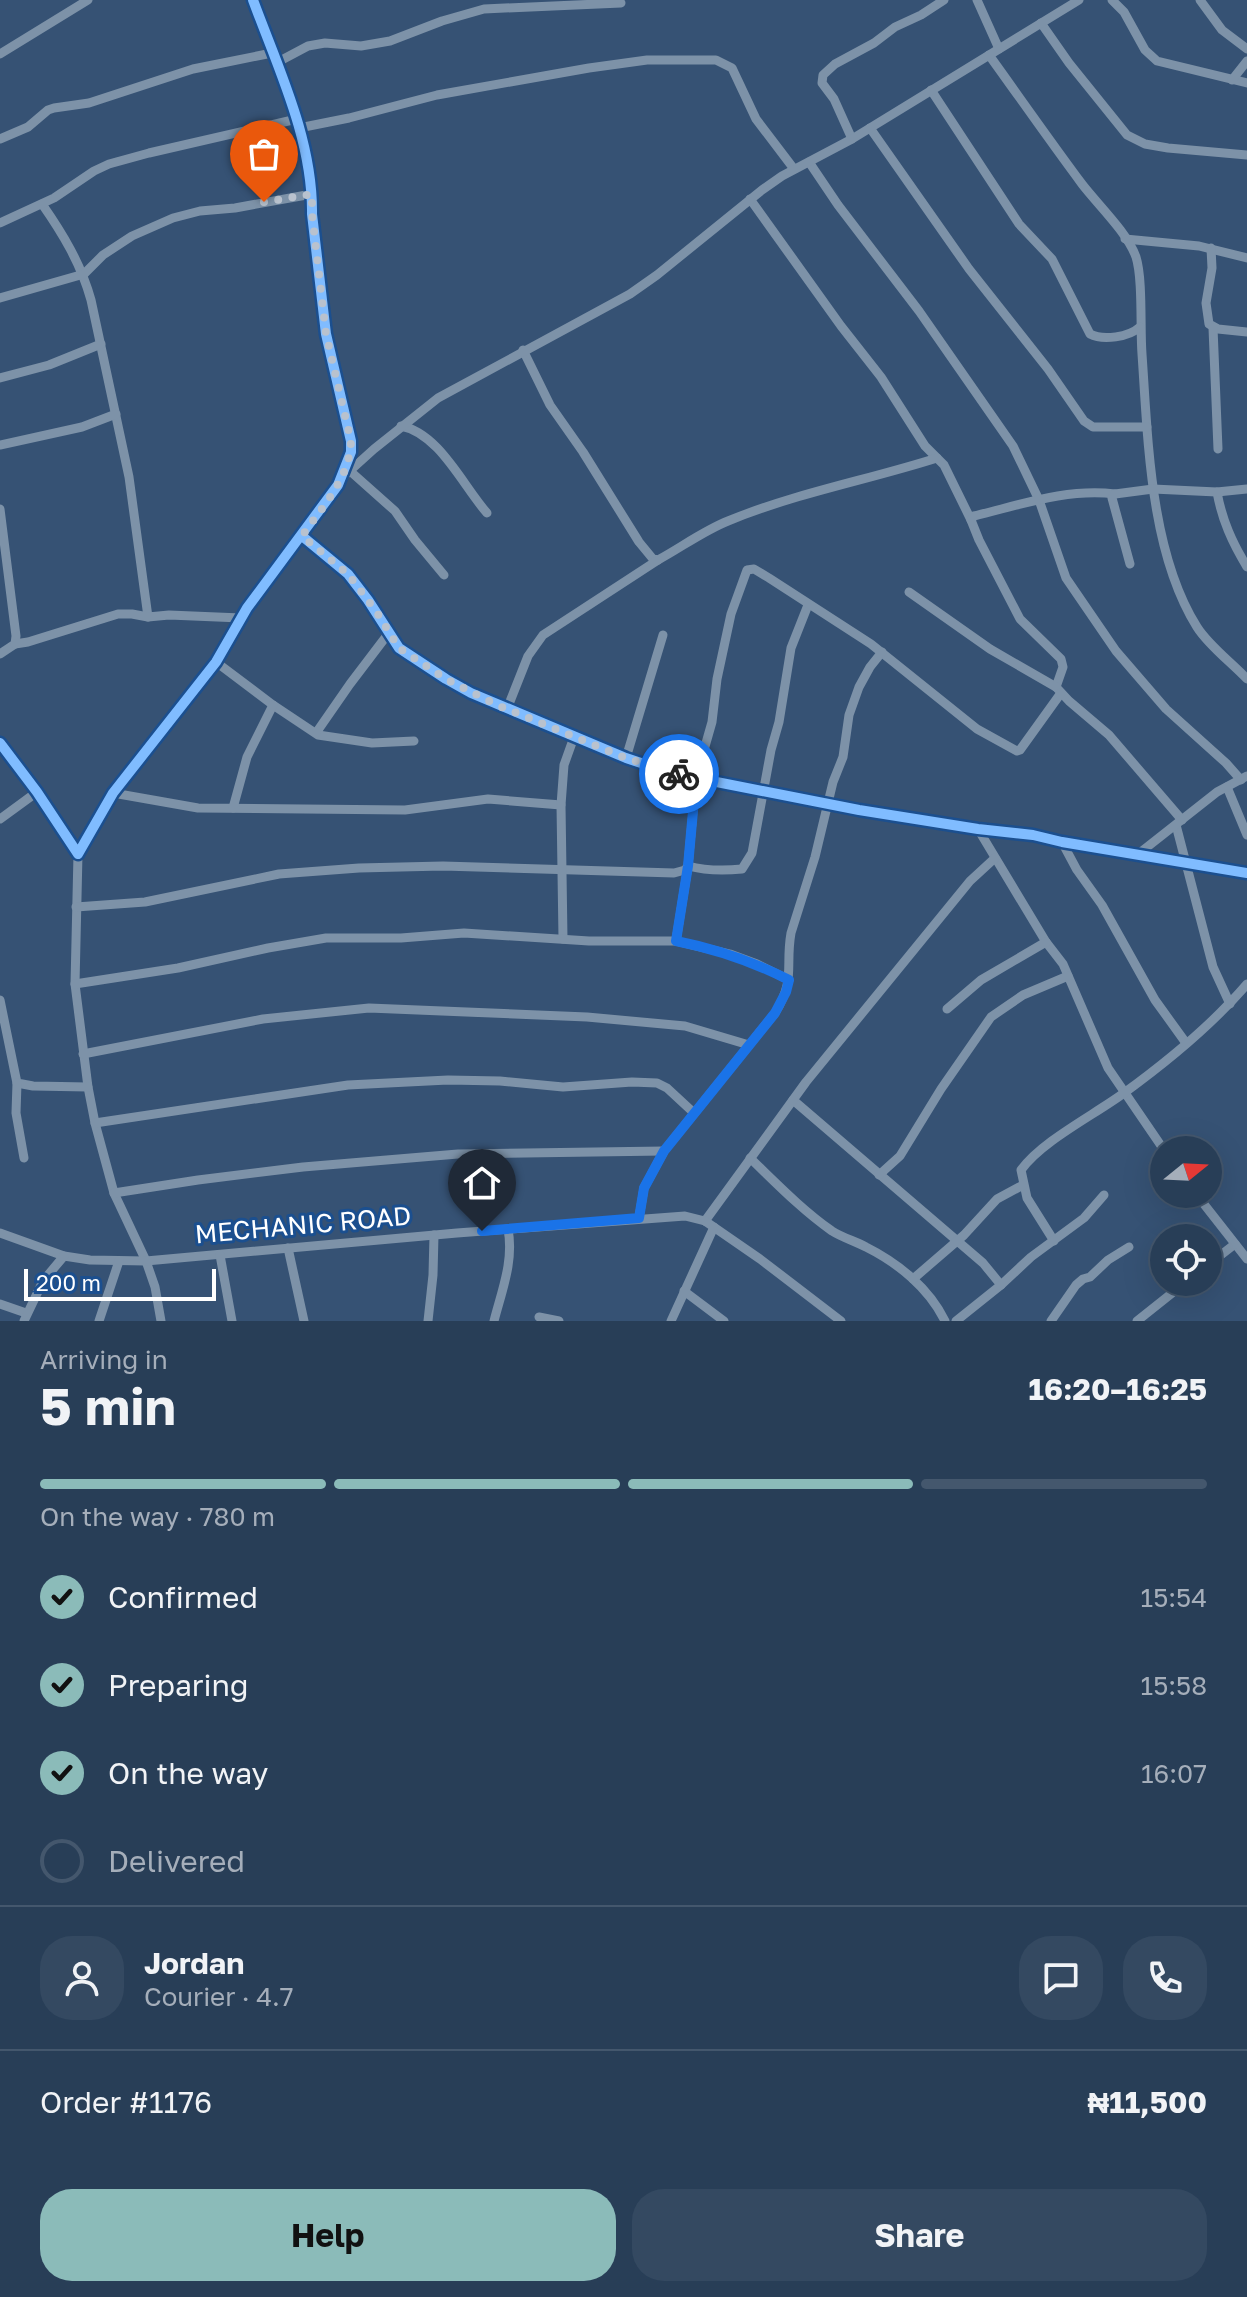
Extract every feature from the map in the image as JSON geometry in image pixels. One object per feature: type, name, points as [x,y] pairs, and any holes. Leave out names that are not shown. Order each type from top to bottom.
[{"type":"street","points":[[0,54],[88,0]]},
{"type":"street","points":[[253,0],[298,124],[312,194],[324,323],[351,441],[351,452],[342,479]]},
{"type":"street","points":[[852,139],[834,99],[822,83],[823,75],[889,30],[944,0]]},
{"type":"street","points":[[977,0],[999,49]]},
{"type":"street","points":[[161,1321],[155,1287],[114,1193],[95,1123],[75,984],[78,854],[113,793],[216,662],[241,618],[342,479],[401,426],[438,398],[630,294],[750,199],[794,169],[852,139],[1079,0]]},
{"type":"street","points":[[1112,0],[1124,12],[1145,50],[1157,61],[1247,83]]},
{"type":"street","points":[[1200,0],[1222,30],[1247,49]]},
{"type":"street","points":[[0,139],[28,127],[48,110],[89,103],[193,69],[274,58],[325,43],[361,46],[390,41],[442,21],[487,9],[621,3]]},
{"type":"street","points":[[1041,23],[1127,135],[1145,144],[1168,148],[1247,155]]},
{"type":"street","points":[[989,55],[1131,248],[1137,264],[1153,489],[1165,546],[1177,587],[1199,631],[1247,679]]},
{"type":"street","points":[[0,223],[42,204],[94,171],[149,153],[298,124],[349,118],[437,95],[647,60],[716,60],[726,63],[732,68],[756,119],[794,169]]},
{"type":"street","points":[[1232,80],[1247,61]]},
{"type":"street","points":[[931,90],[1019,224],[1052,259],[1090,334],[1097,338],[1128,334],[1140,327]]},
{"type":"street","points":[[870,128],[969,269],[1048,369],[1084,421],[1093,427],[1147,427]]},
{"type":"street","points":[[809,162],[919,311],[1013,446],[1039,500],[1066,578],[1116,651],[1166,709],[1244,778],[1227,787],[1137,855]]},
{"type":"street","points":[[0,298],[84,274],[103,255],[132,236],[173,218],[312,194]]},
{"type":"street","points":[[676,941],[688,866],[696,778],[712,722],[717,679],[731,614],[747,570],[754,569],[882,652],[977,729],[1017,751],[1034,732],[1058,690],[1063,667],[1061,659],[1020,619],[979,540],[951,476],[923,443],[881,377],[750,199]]},
{"type":"street","points":[[42,204],[84,274],[129,477],[148,617]]},
{"type":"street","points":[[1125,239],[1211,248],[1247,258]]},
{"type":"street","points":[[1211,248],[1212,268],[1206,303],[1209,324],[1213,328],[1247,332]]},
{"type":"street","points":[[1213,328],[1218,449]]},
{"type":"street","points":[[0,378],[49,365],[101,344]]},
{"type":"street","points":[[523,350],[554,413],[583,452],[648,555],[658,560]]},
{"type":"street","points":[[0,445],[82,427],[116,414]]},
{"type":"street","points":[[401,426],[416,429],[448,461],[487,513]]},
{"type":"street","points":[[507,709],[528,656],[543,635],[703,532],[823,488],[898,471],[937,458]]},
{"type":"street","points":[[350,471],[395,511],[444,575]]},
{"type":"street","points":[[971,520],[974,516],[1088,491],[1115,494],[1153,489],[1217,492],[1247,489]]},
{"type":"street","points":[[1217,492],[1227,530],[1247,567]]},
{"type":"street","points":[[1115,494],[1112,498],[1130,564]]},
{"type":"street","points":[[0,509],[4,576],[15,644]]},
{"type":"street","points":[[302,536],[348,574],[399,648],[446,679],[507,709],[626,758],[696,778],[828,804],[1033,835],[1247,873]]},
{"type":"street","points":[[909,592],[990,649],[1058,690],[1109,735],[1179,822],[1186,863],[1213,967],[1230,1004]]},
{"type":"street","points":[[688,866],[704,870],[742,869],[752,853],[791,648],[808,605]]},
{"type":"street","points":[[0,654],[15,644],[118,614],[241,618]]},
{"type":"street","points":[[316,733],[388,634]]},
{"type":"street","points":[[626,758],[663,635]]},
{"type":"street","points":[[639,1218],[644,1188],[664,1151],[782,1002],[789,980],[791,933],[833,782],[843,757],[849,715],[865,677],[882,652]]},
{"type":"street","points":[[216,662],[273,705],[324,737],[372,743],[414,741]]},
{"type":"street","points":[[233,808],[247,757],[273,705]]},
{"type":"street","points":[[563,939],[561,805],[564,765],[574,737]]},
{"type":"street","points":[[0,743],[78,854]]},
{"type":"street","points":[[1227,787],[1247,835]]},
{"type":"street","points":[[0,819],[37,792]]},
{"type":"street","points":[[113,793],[198,808],[405,810],[488,799],[561,805]]},
{"type":"street","points":[[978,829],[1046,942],[1063,964],[1108,1068],[1155,1136]]},
{"type":"street","points":[[1062,842],[1102,905],[1155,1000],[1186,1043]]},
{"type":"street","points":[[671,1321],[709,1224],[750,1158],[793,1100],[970,881],[995,858]]},
{"type":"street","points":[[76,907],[145,902],[270,876],[328,870],[443,866],[674,873],[688,866]]},
{"type":"street","points":[[75,984],[178,968],[326,938],[401,938],[464,933],[676,941],[730,954],[789,980]]},
{"type":"street","points":[[947,1009],[981,980],[1046,942]]},
{"type":"street","points":[[879,1175],[900,1156],[991,1017],[1023,995],[1068,976]]},
{"type":"street","points":[[1054,1241],[1027,1198],[1021,1170],[1034,1155],[1125,1092],[1186,1043],[1230,1004],[1247,984]]},
{"type":"street","points":[[0,1000],[17,1083],[16,1113],[24,1158]]},
{"type":"street","points":[[83,1054],[263,1019],[369,1008],[587,1017],[685,1026],[749,1045]]},
{"type":"street","points":[[95,1123],[348,1085],[448,1080],[563,1087],[657,1083],[667,1088],[694,1113]]},
{"type":"street","points":[[17,1083],[88,1087]]},
{"type":"street","points":[[793,1100],[983,1263],[1001,1285]]},
{"type":"street","points":[[114,1193],[290,1168],[458,1154],[664,1151]]},
{"type":"street","points":[[750,1158],[836,1234],[894,1263],[933,1300],[945,1321]]},
{"type":"street","points":[[913,1279],[957,1241],[997,1199],[1023,1185]]},
{"type":"street","points":[[956,1321],[1031,1257],[1084,1218],[1104,1195]]},
{"type":"street","points":[[1207,1208],[1247,1259]]},
{"type":"street","name":"MECHANIC ROAD","points":[[0,1233],[64,1256],[146,1261],[685,1216],[709,1224],[841,1321]]},
{"type":"street","points":[[494,1321],[510,1263],[508,1229]]},
{"type":"street","points":[[428,1321],[434,1235]]},
{"type":"street","points":[[1222,1254],[1235,1244]]},
{"type":"street","points":[[1051,1321],[1076,1285],[1129,1247]]},
{"type":"street","points":[[288,1248],[304,1321]]},
{"type":"street","points":[[220,1255],[232,1321]]},
{"type":"street","points":[[0,1304],[25,1317],[43,1281],[64,1256]]},
{"type":"street","points":[[99,1321],[119,1261]]},
{"type":"street","points":[[684,1291],[724,1321]]},
{"type":"street","points":[[1137,1321],[1168,1296]]},
{"type":"street","points":[[539,1317],[559,1321]]},
{"type":"cycle path","points":[[0,743],[78,854],[113,793],[216,662],[247,608],[338,485],[351,452],[326,334],[307,159],[283,78],[253,0]]},
{"type":"cycle path","points":[[302,536],[348,574],[399,648],[471,693],[626,758],[671,773],[859,810],[1033,835],[1247,873]]},
{"type":"way so far","points":[[264,202],[312,194],[326,334],[350,431],[351,452],[342,479],[302,536],[348,574],[399,648],[446,679],[497,705],[626,758],[679,774]]},
{"type":"route","points":[[482,1231],[639,1218],[644,1188],[664,1151],[782,1002],[789,980],[730,954],[676,941],[688,866],[696,778],[679,774]]}]
